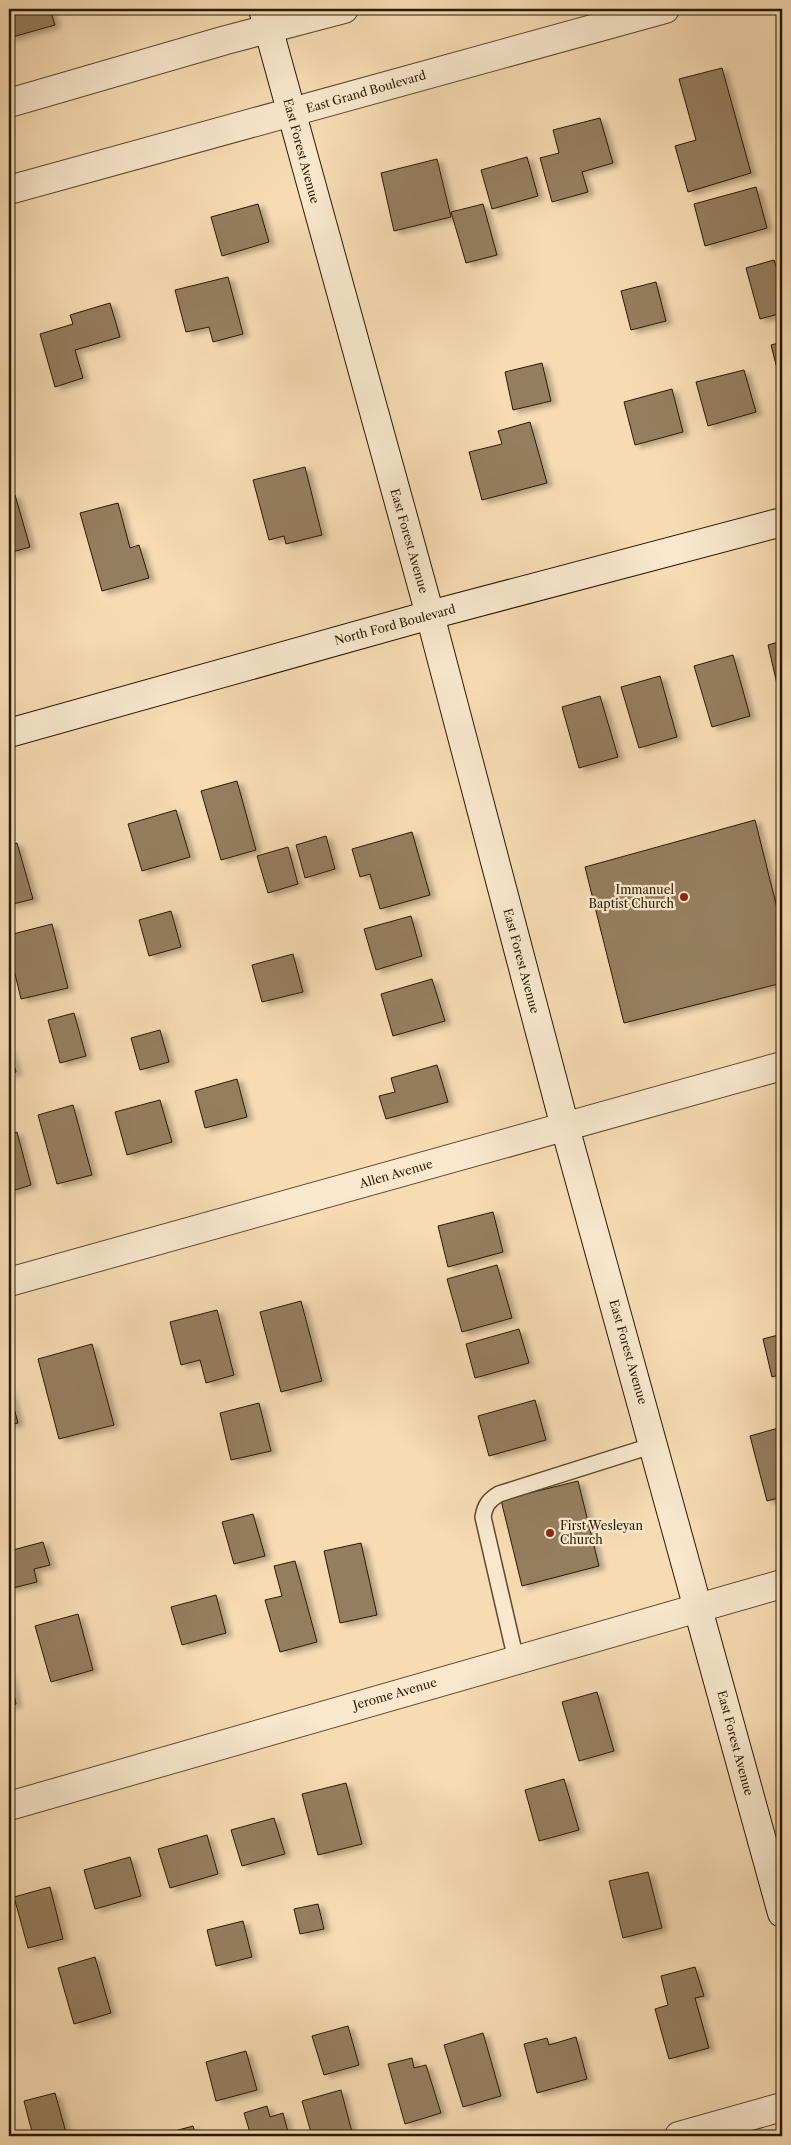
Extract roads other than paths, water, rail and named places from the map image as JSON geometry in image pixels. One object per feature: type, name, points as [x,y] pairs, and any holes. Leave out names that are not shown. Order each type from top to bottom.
[{"type":"street","points":[[9,103],[265,19],[344,9]]},
{"type":"street","name":"East Grand Boulevard","points":[[9,190],[665,9]]},
{"type":"street","name":"East Forest Avenue","points":[[265,19],[430,615],[565,1127],[782,1913]]},
{"type":"street","name":"North Ford Boulevard","points":[[9,732],[430,615],[782,522]]},
{"type":"street","name":"Allen Avenue","points":[[9,1282],[782,1066]]},
{"type":"street","name":"Jerome Avenue","points":[[9,1806],[782,1584]]},
{"type":"street","points":[[679,2136],[782,2107]]},
{"type":"lane","points":[[516,1660],[483,1517],[484,1507],[499,1494],[654,1445]]},
{"type":"place","name":"Immanuel Baptist Church","points":[[684,897]]},
{"type":"place","name":"First Wesleyan Church","points":[[550,1533]]}]
